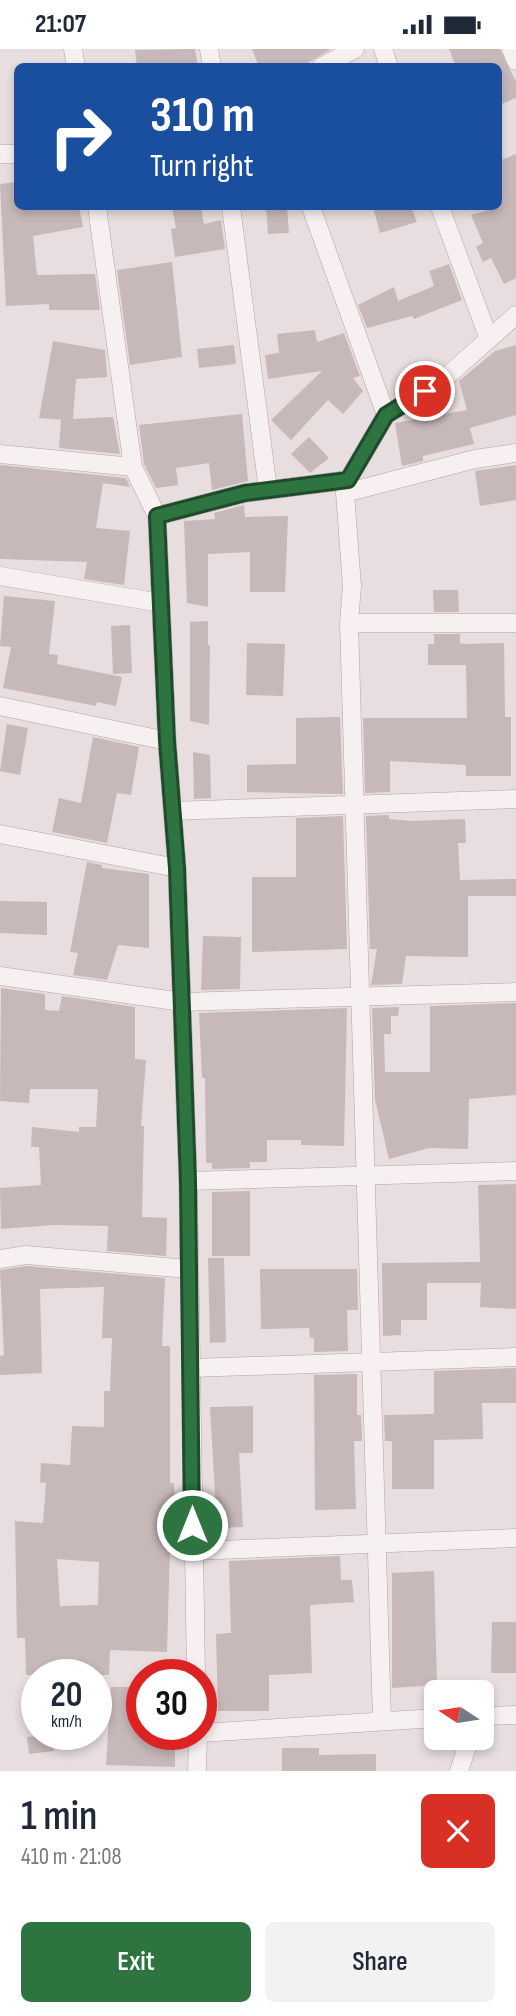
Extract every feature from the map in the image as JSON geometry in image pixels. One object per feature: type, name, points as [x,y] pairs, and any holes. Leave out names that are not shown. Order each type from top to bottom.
[{"type":"street","points":[[329,63],[355,49]]},
{"type":"street","points":[[511,49],[516,61]]},
{"type":"street","points":[[97,210],[133,467],[157,516],[182,1002],[192,1368],[192,1551],[195,1659]]},
{"type":"street","points":[[231,210],[268,490]]},
{"type":"street","points":[[312,210],[386,415]]},
{"type":"street","points":[[441,210],[489,339]]},
{"type":"street","points":[[382,1720],[369,1362],[362,997],[349,623],[352,586],[346,487],[386,415],[445,378],[516,315]]},
{"type":"street","points":[[157,516],[245,493],[346,487],[475,459],[516,453]]},
{"type":"street","points":[[0,454],[133,467]]},
{"type":"street","points":[[0,576],[161,603]]},
{"type":"street","points":[[349,623],[516,623]]},
{"type":"street","points":[[0,706],[167,741]]},
{"type":"street","points":[[172,811],[516,799]]},
{"type":"street","points":[[0,834],[177,868]]},
{"type":"street","points":[[0,976],[182,1002],[516,992]]},
{"type":"street","points":[[188,1181],[516,1171]]},
{"type":"street","points":[[0,1259],[26,1255],[188,1269]]},
{"type":"street","points":[[192,1368],[516,1357]]},
{"type":"street","points":[[192,1551],[516,1538]]},
{"type":"street","points":[[494,1715],[516,1714]]},
{"type":"street","points":[[217,1732],[424,1718]]},
{"type":"street","points":[[197,1771],[198,1750]]},
{"type":"street","points":[[459,1771],[466,1750]]},
{"type":"building","points":[[195,49],[197,63],[137,63],[135,50]]},
{"type":"building","points":[[252,49],[331,49],[308,63],[257,63]]},
{"type":"building","points":[[449,49],[500,49],[516,82],[516,98],[502,104],[502,63],[454,63]]},
{"type":"building","points":[[516,154],[516,278],[504,284],[491,258],[483,262],[476,247],[483,243],[471,215],[488,210],[502,210],[502,160]]},
{"type":"building","points":[[14,182],[14,210],[80,210],[83,227],[33,236],[37,275],[95,274],[100,310],[49,310],[49,304],[6,306],[0,184]]},
{"type":"building","points":[[173,210],[202,210],[204,224],[221,220],[225,249],[175,257],[171,229],[176,228]]},
{"type":"building","points":[[266,210],[287,210],[289,233],[268,234]]},
{"type":"building","points":[[374,210],[412,210],[417,222],[380,233]]},
{"type":"building","points":[[172,262],[182,357],[130,365],[117,270]]},
{"type":"building","points":[[449,264],[462,300],[414,319],[412,316],[367,328],[358,305],[394,287],[398,301],[434,286],[429,271]]},
{"type":"building","points":[[315,330],[317,342],[344,333],[360,376],[353,378],[363,391],[343,414],[328,400],[291,440],[271,420],[322,371],[268,379],[265,355],[279,353],[277,334]]},
{"type":"building","points":[[53,341],[105,350],[107,377],[76,379],[73,419],[113,417],[120,454],[59,448],[61,420],[65,420],[39,418]]},
{"type":"building","points":[[234,345],[236,364],[199,368],[197,349]]},
{"type":"building","points":[[516,345],[516,415],[470,428],[474,444],[423,456],[423,461],[402,466],[395,423],[467,410],[459,381],[495,351]]},
{"type":"building","points":[[242,414],[248,481],[212,490],[209,463],[176,468],[178,485],[156,488],[144,464],[139,425]]},
{"type":"building","points":[[309,437],[329,458],[310,473],[291,454]]},
{"type":"building","points":[[0,465],[126,478],[130,487],[103,483],[96,528],[130,531],[124,585],[84,579],[87,562],[0,559]]},
{"type":"building","points":[[516,465],[516,500],[480,506],[475,471]]},
{"type":"building","points":[[244,505],[245,517],[288,516],[285,592],[250,592],[250,552],[208,554],[208,607],[187,603],[184,521],[215,519],[214,513]]},
{"type":"building","points":[[433,590],[458,590],[459,612],[434,612]]},
{"type":"building","points":[[4,596],[55,601],[49,654],[58,655],[57,664],[122,677],[116,706],[97,702],[96,706],[3,688],[11,647],[0,646]]},
{"type":"building","points":[[208,621],[209,725],[190,721],[190,622]]},
{"type":"building","points":[[130,625],[132,673],[113,674],[111,626]]},
{"type":"building","points":[[434,634],[460,634],[460,643],[464,644],[504,643],[505,717],[511,717],[511,776],[466,776],[466,765],[390,761],[390,792],[365,793],[363,718],[467,718],[466,665],[428,665],[428,644],[434,644]]},
{"type":"building","points":[[247,643],[285,644],[283,696],[246,695]]},
{"type":"building","points":[[340,717],[343,794],[247,792],[247,765],[296,764],[296,718]]},
{"type":"building","points":[[7,724],[28,728],[20,775],[0,771]]},
{"type":"building","points":[[93,737],[139,747],[131,795],[117,793],[107,843],[52,832],[59,798],[81,803]]},
{"type":"building","points":[[193,752],[210,755],[211,798],[194,799]]},
{"type":"building","points":[[389,815],[389,819],[412,821],[465,819],[466,843],[458,843],[460,880],[516,879],[516,896],[468,896],[468,957],[406,956],[402,984],[371,985],[377,949],[370,949],[366,816]]},
{"type":"building","points":[[343,816],[347,949],[252,952],[252,877],[296,877],[296,818]]},
{"type":"building","points":[[87,862],[102,865],[102,868],[149,874],[149,948],[118,945],[107,980],[73,975],[78,953],[70,952]]},
{"type":"building","points":[[0,901],[47,902],[47,935],[0,933]]},
{"type":"building","points":[[203,936],[241,937],[240,989],[201,990]]},
{"type":"building","points":[[1,988],[45,994],[45,1010],[59,1011],[62,996],[135,1007],[135,1059],[146,1060],[141,1126],[144,1126],[142,1217],[167,1218],[166,1256],[107,1251],[108,1226],[54,1225],[1,1229],[0,1188],[41,1185],[39,1147],[31,1147],[32,1127],[79,1132],[79,1127],[96,1127],[98,1089],[30,1089],[29,1103],[0,1101]]},
{"type":"building","points":[[516,1003],[516,1095],[469,1099],[468,1149],[429,1148],[389,1159],[375,1100],[372,1008],[399,1007],[398,1016],[391,1016],[391,1034],[384,1034],[385,1072],[430,1072],[430,1006]]},
{"type":"building","points":[[347,1008],[344,1146],[301,1145],[301,1140],[267,1140],[267,1162],[250,1162],[250,1168],[212,1169],[212,1163],[206,1163],[205,1078],[202,1078],[199,1013]]},
{"type":"building","points":[[516,1184],[516,1309],[480,1307],[481,1283],[427,1283],[427,1320],[401,1320],[401,1335],[383,1336],[382,1263],[480,1262],[478,1185]]},
{"type":"building","points":[[250,1191],[250,1256],[212,1256],[212,1192]]},
{"type":"building","points":[[208,1258],[224,1258],[226,1342],[210,1343]]},
{"type":"building","points":[[26,1266],[165,1278],[162,1346],[170,1346],[170,1483],[174,1483],[175,1510],[171,1510],[167,1652],[110,1650],[110,1659],[26,1659],[25,1638],[17,1638],[15,1521],[43,1523],[46,1483],[40,1482],[41,1463],[70,1465],[72,1426],[104,1427],[104,1391],[110,1391],[112,1338],[102,1338],[104,1287],[40,1289],[42,1373],[0,1375],[0,1356],[4,1355],[0,1270]],"holes":[[[57,1559],[99,1562],[98,1605],[60,1606]]]},
{"type":"building","points":[[260,1269],[357,1269],[358,1310],[347,1310],[348,1351],[314,1352],[314,1338],[310,1338],[309,1328],[261,1329]]},
{"type":"building","points":[[516,1368],[516,1403],[482,1403],[483,1439],[434,1440],[434,1489],[392,1489],[392,1441],[385,1441],[384,1415],[434,1414],[434,1371]]},
{"type":"building","points":[[357,1374],[357,1415],[361,1415],[362,1441],[354,1441],[356,1509],[315,1510],[314,1375]]},
{"type":"building","points":[[253,1406],[253,1453],[239,1453],[243,1527],[217,1528],[210,1407]]},
{"type":"building","points":[[340,1556],[341,1580],[352,1580],[354,1602],[310,1605],[312,1673],[269,1675],[269,1711],[218,1711],[216,1634],[231,1633],[229,1561]]},
{"type":"building","points":[[434,1571],[437,1680],[424,1680],[424,1686],[392,1688],[392,1573]]},
{"type":"building","points":[[492,1622],[516,1622],[516,1673],[491,1673]]},
{"type":"building","points":[[112,1687],[126,1687],[126,1750],[175,1750],[175,1767],[106,1765],[107,1750],[112,1750]]},
{"type":"building","points":[[282,1748],[319,1748],[319,1755],[376,1754],[376,1771],[282,1771]]},
{"type":"building","points":[[29,1750],[54,1750],[54,1751],[29,1754]]},
{"type":"route","points":[[192,1525],[188,1181],[177,868],[167,741],[157,516],[245,493],[348,480],[386,415],[425,391]]}]
